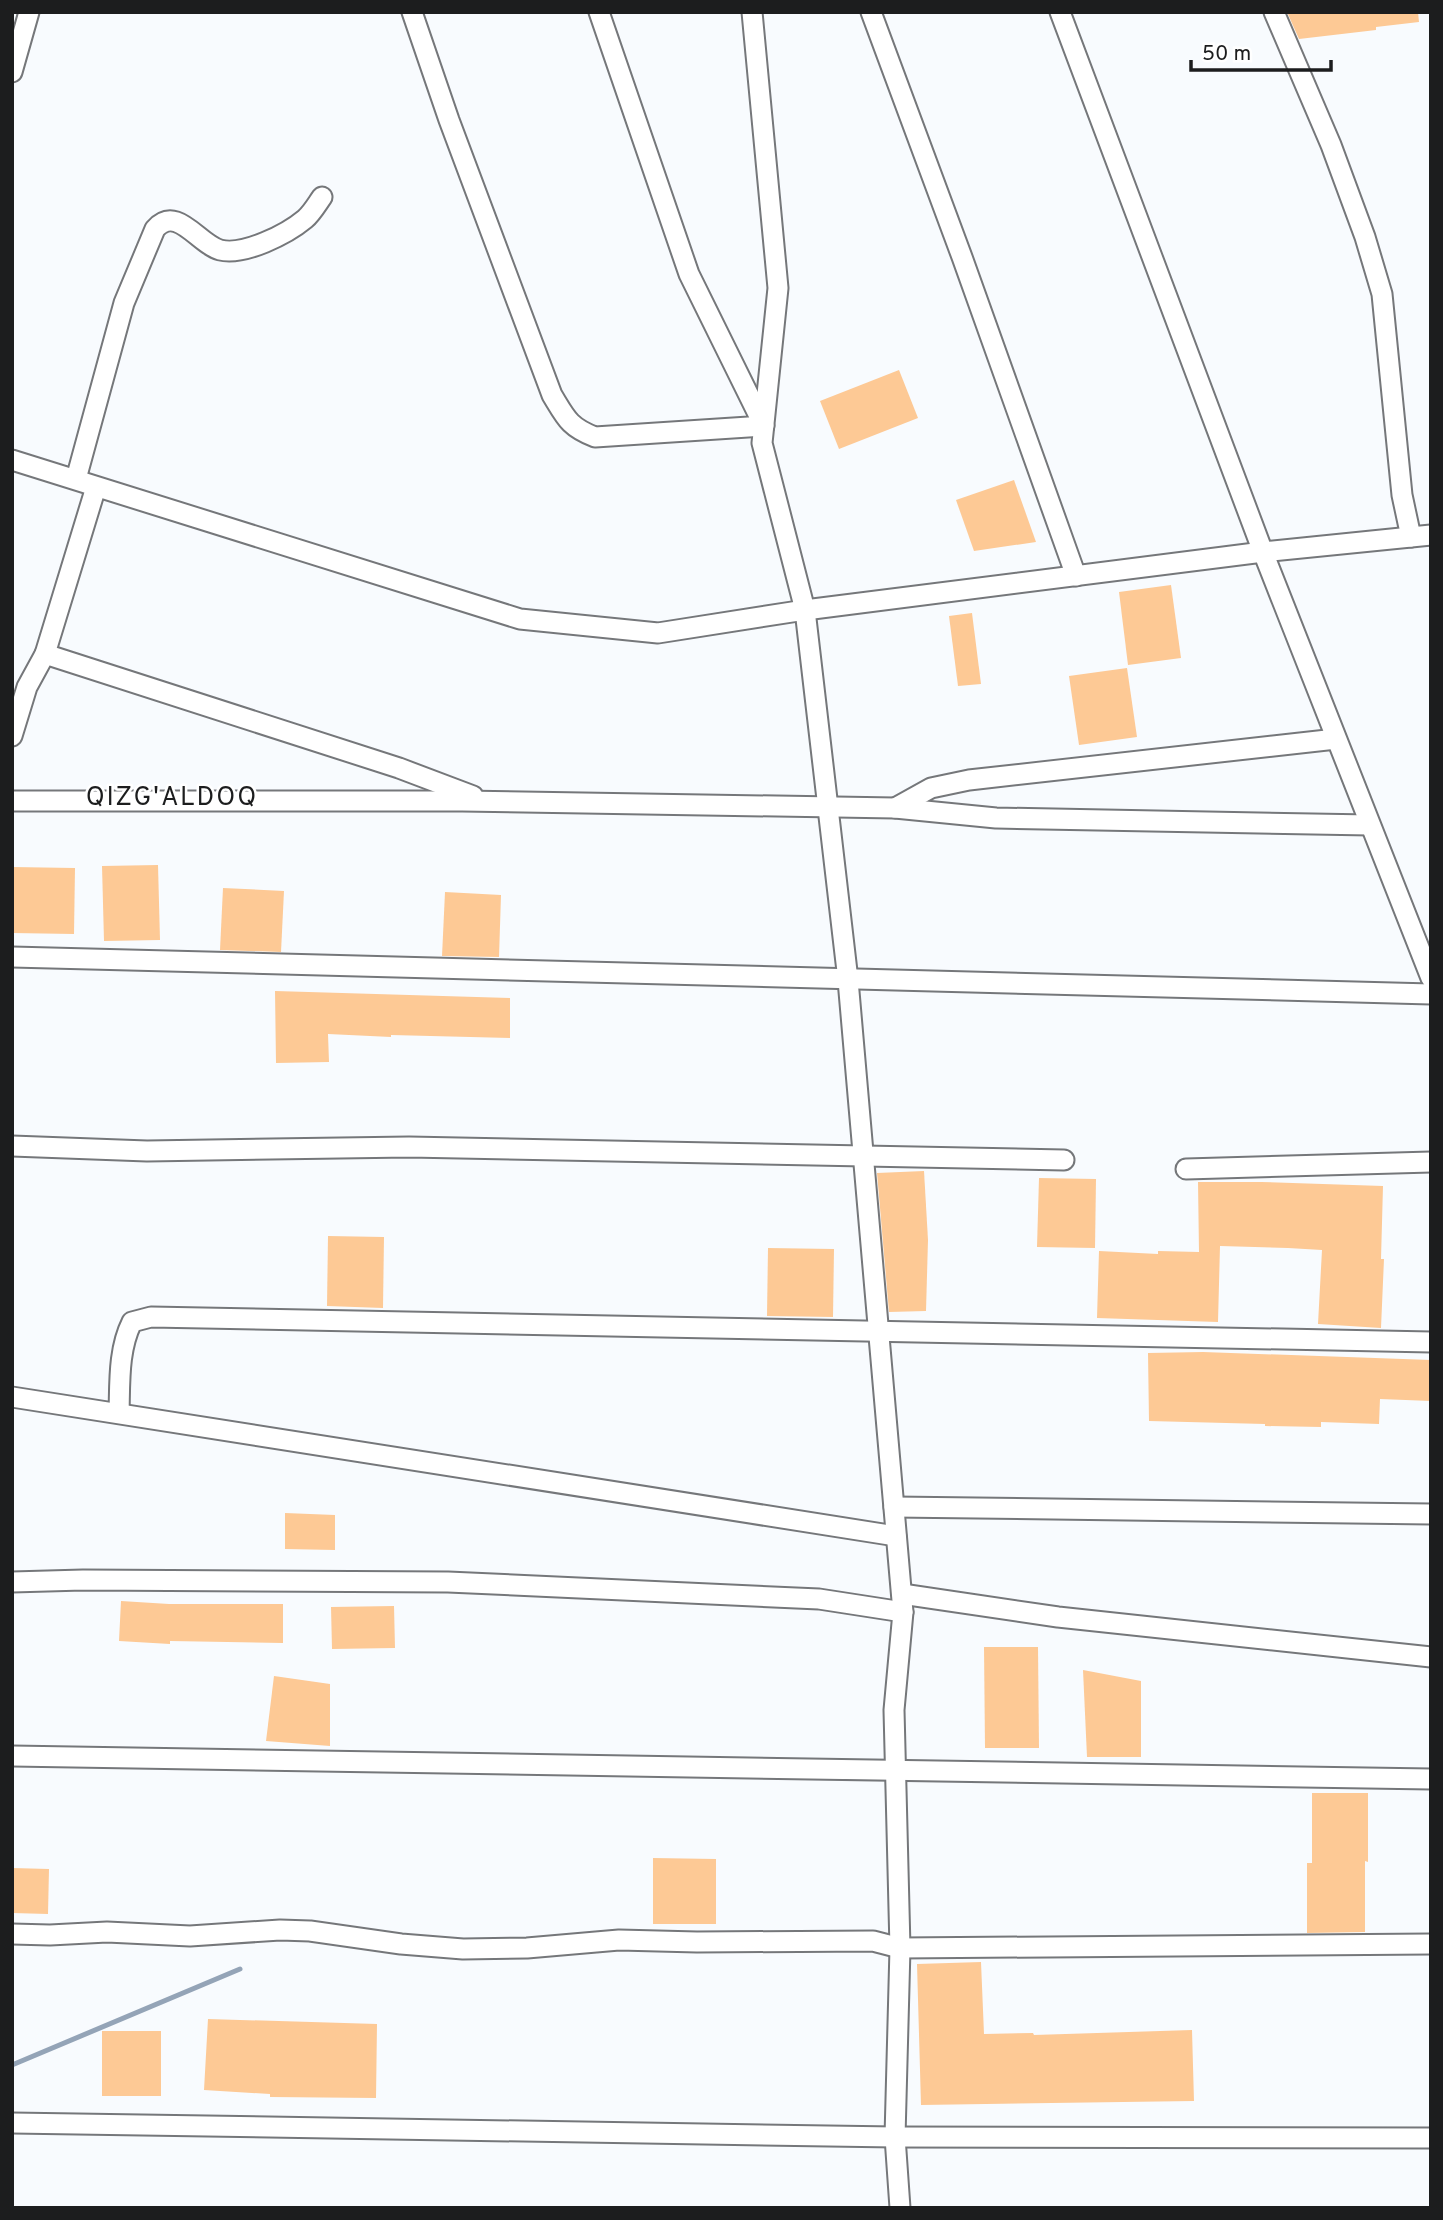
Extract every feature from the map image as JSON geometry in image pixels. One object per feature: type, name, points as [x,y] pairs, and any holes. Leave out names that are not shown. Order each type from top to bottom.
[{"type":"street","points":[[12,72],[29,12]]},
{"type":"street","points":[[412,12],[449,120],[552,395],[567,420],[578,430],[595,437],[764,426]]},
{"type":"street","points":[[599,12],[689,274],[764,426]]},
{"type":"street","points":[[752,12],[778,288],[762,443],[805,610],[848,980],[903,1603],[894,1710],[900,1948],[895,2137],[900,2208]]},
{"type":"street","points":[[871,12],[1076,576]]},
{"type":"street","points":[[1060,12],[1263,552],[1431,978]]},
{"type":"street","points":[[1274,12],[1331,145],[1382,294],[1402,495],[1411,537]]},
{"type":"street","points":[[76,480],[124,303],[155,229],[161,222],[170,220],[180,223],[213,247],[222,251],[234,250],[260,244],[283,234],[307,217],[321,197]]},
{"type":"street","points":[[12,460],[520,619],[658,632],[805,610],[1263,552],[1431,536]]},
{"type":"street","points":[[12,736],[27,687],[45,654],[96,487]]},
{"type":"street","points":[[45,654],[399,768],[487,802]]},
{"type":"street","points":[[895,808],[931,788],[969,779],[1336,738]]},
{"type":"street","points":[[12,801],[487,802],[895,808],[996,818],[1370,825]]},
{"type":"street","points":[[12,957],[1431,994]]},
{"type":"street","points":[[12,1146],[148,1151],[409,1147],[1064,1160]]},
{"type":"street","points":[[1186,1169],[1431,1162]]},
{"type":"street","points":[[119,1413],[125,1334],[132,1322],[151,1317],[1431,1342]]},
{"type":"street","points":[[12,1397],[896,1536]]},
{"type":"street","points":[[894,1507],[1431,1514]]},
{"type":"street","points":[[12,1582],[448,1582],[903,1603],[1431,1657]]},
{"type":"street","points":[[12,1756],[1431,1779]]},
{"type":"street","points":[[12,1934],[50,1935],[107,1931],[190,1936],[300,1930],[401,1944],[463,1949],[527,1948],[619,1940],[873,1941],[900,1948],[1431,1944]]},
{"type":"street","points":[[12,2123],[895,2137],[1431,2138]]},
{"type":"building","points":[[1287,12],[1418,12],[1419,22],[1299,39]]},
{"type":"building","points":[[899,370],[918,418],[839,449],[820,401]]},
{"type":"building","points":[[1014,480],[1036,542],[974,551],[956,500]]},
{"type":"building","points":[[1171,585],[1181,658],[1128,665],[1119,592]]},
{"type":"building","points":[[972,613],[981,684],[958,686],[949,616]]},
{"type":"building","points":[[1127,668],[1137,737],[1079,745],[1069,676]]},
{"type":"building","points":[[158,865],[160,940],[104,941],[102,866]]},
{"type":"building","points":[[12,867],[75,868],[74,934],[12,933]]},
{"type":"building","points":[[223,888],[284,891],[281,952],[220,950]]},
{"type":"building","points":[[445,892],[501,895],[499,957],[442,956]]},
{"type":"building","points":[[275,991],[510,998],[510,1038],[328,1034],[329,1062],[276,1063]]},
{"type":"building","points":[[924,1171],[928,1240],[926,1311],[889,1312],[877,1173]]},
{"type":"building","points":[[1039,1178],[1096,1179],[1095,1248],[1037,1247]]},
{"type":"building","points":[[1198,1182],[1383,1186],[1381,1328],[1318,1324],[1322,1250],[1288,1248],[1220,1246],[1218,1322],[1097,1318],[1099,1251],[1158,1254],[1158,1251],[1199,1252]]},
{"type":"building","points":[[328,1236],[384,1237],[383,1308],[327,1306]]},
{"type":"building","points":[[768,1248],[834,1249],[833,1317],[767,1316]]},
{"type":"building","points":[[1203,1352],[1431,1360],[1431,1401],[1380,1399],[1379,1424],[1321,1422],[1321,1427],[1149,1421],[1148,1353]]},
{"type":"building","points":[[285,1513],[335,1515],[335,1550],[285,1549]]},
{"type":"building","points":[[121,1601],[169,1604],[283,1604],[283,1643],[170,1641],[170,1644],[119,1641]]},
{"type":"building","points":[[394,1606],[395,1648],[332,1649],[331,1607]]},
{"type":"building","points":[[984,1647],[1038,1647],[1039,1748],[985,1748]]},
{"type":"building","points":[[1083,1670],[1141,1681],[1141,1757],[1087,1757]]},
{"type":"building","points":[[274,1676],[330,1684],[330,1746],[266,1741]]},
{"type":"building","points":[[1312,1793],[1368,1793],[1365,1932],[1307,1933],[1307,1863],[1312,1863]]},
{"type":"building","points":[[653,1858],[716,1859],[716,1924],[653,1924]]},
{"type":"building","points":[[12,1868],[49,1869],[48,1914],[12,1913]]},
{"type":"building","points":[[981,1962],[984,2034],[1192,2030],[1194,2101],[921,2105],[917,1964]]},
{"type":"building","points":[[208,2019],[377,2024],[376,2098],[270,2097],[270,2094],[204,2090]]},
{"type":"building","points":[[102,2031],[161,2031],[161,2096],[102,2096]]},
{"type":"waterway","points":[[12,2065],[240,1969]]},
{"type":"district","name":"QIZG'ALDOQ","points":[[172,796]]}]
